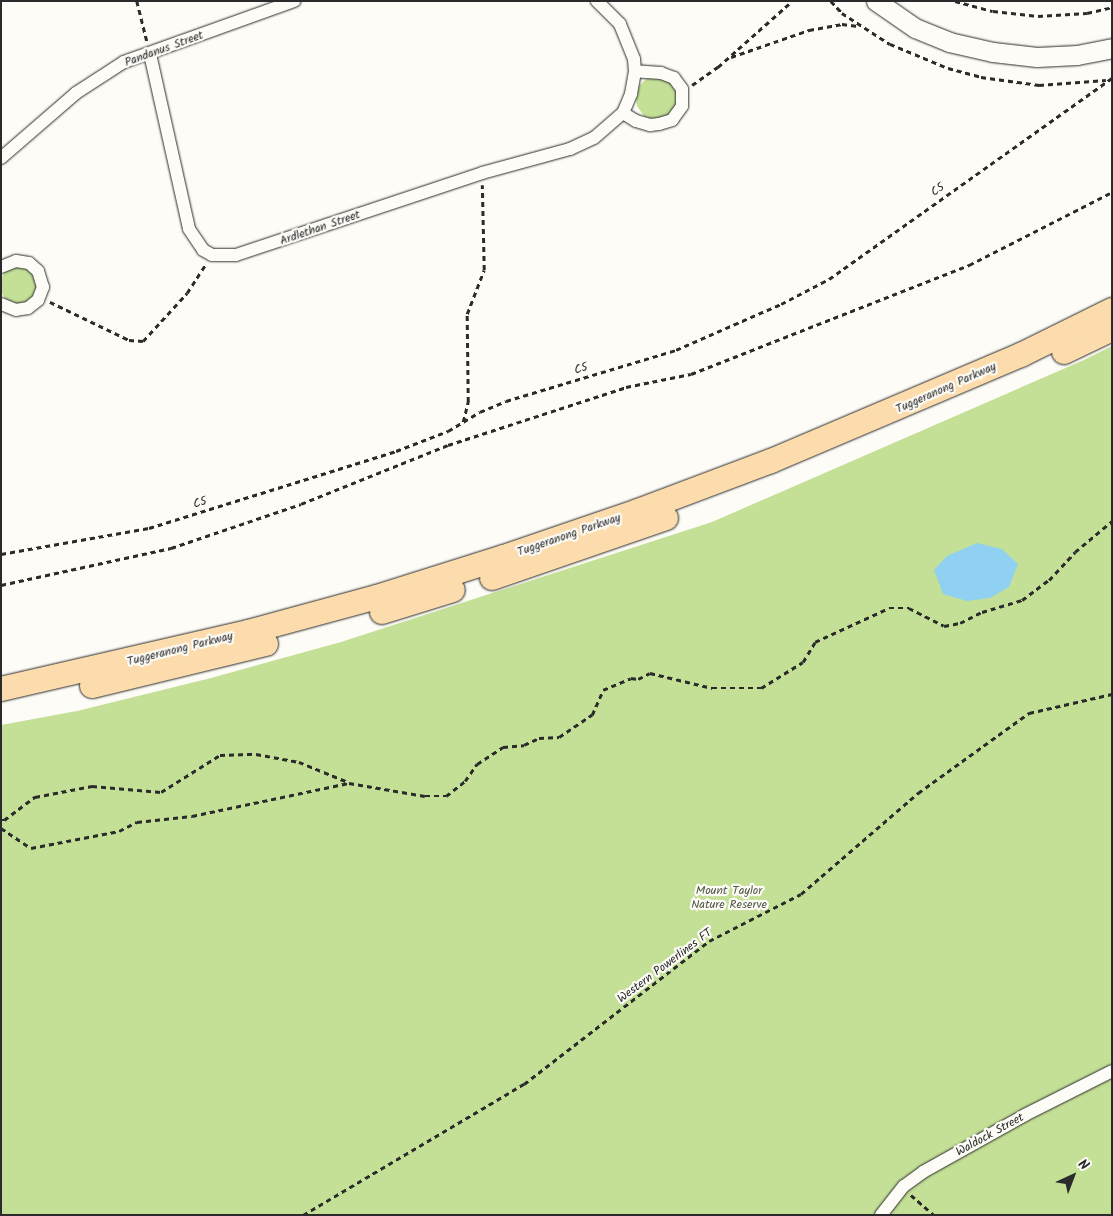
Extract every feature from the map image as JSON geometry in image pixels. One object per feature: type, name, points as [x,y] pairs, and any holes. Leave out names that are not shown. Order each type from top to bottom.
[{"type":"highway","name":"Tuggeranong Parkway","points":[[1,689],[248,632],[377,597],[504,557],[638,511],[771,462],[1012,358],[1112,310]]},
{"type":"highway","name":"Tuggeranong Parkway","points":[[1,706],[134,677],[301,635],[414,603],[533,565],[633,531],[791,470],[1007,379],[1112,329]]},
{"type":"main road","points":[[876,1],[915,28],[949,42],[993,52],[1045,56],[1077,55],[1112,48]]},
{"type":"street","name":"Pandanus Street","points":[[1,158],[76,93],[124,62],[294,1]]},
{"type":"street","name":"Ardlethan Street","points":[[212,255],[226,256],[248,253],[482,173],[570,149],[594,138],[623,113],[631,94],[635,71],[634,59],[620,24],[597,1]]},
{"type":"street","points":[[150,54],[189,229],[203,250],[212,255]]},
{"type":"street","points":[[623,113],[636,121],[650,124],[668,122],[681,110],[683,92],[677,81],[670,76],[635,71]]},
{"type":"street","points":[[1,304],[11,309],[24,310],[32,306],[40,297],[43,284],[36,268],[20,261],[3,261]]},
{"type":"street","name":"Waldock Street","points":[[881,1215],[904,1186],[923,1172],[1025,1115],[1112,1071]]},
{"type":"path","points":[[137,1],[150,54]]},
{"type":"path","points":[[683,92],[729,57],[792,1]]},
{"type":"path","points":[[955,1],[993,11],[1038,16],[1088,13],[1112,7]]},
{"type":"path","points":[[729,57],[809,30],[842,24],[860,26]]},
{"type":"path","name":"C5","points":[[1,554],[149,528],[396,452],[448,432],[480,412],[506,401],[676,350],[781,304],[829,279],[1112,78]]},
{"type":"path","points":[[463,422],[468,402],[467,314],[484,270],[482,173]]},
{"type":"path","points":[[1,585],[170,548],[301,504],[448,445],[626,387],[691,374],[969,265],[1112,192]]},
{"type":"path","points":[[40,297],[129,340],[143,341],[187,293],[212,255]]},
{"type":"path","points":[[1,820],[4,820],[35,797],[92,786],[161,792],[220,755],[256,754],[299,762],[350,783],[425,796],[446,796],[465,781],[477,764],[503,747],[524,745],[539,738],[558,737],[592,715],[602,690],[631,678],[638,680],[650,673],[712,688],[761,688],[803,662],[815,642],[889,608],[909,608],[944,626],[1022,600],[1049,580],[1075,552],[1112,520]]},
{"type":"path","name":"Western Powerlines FT","points":[[303,1215],[524,1084],[709,941],[801,894],[918,793],[1029,713],[1112,694]]},
{"type":"path","points":[[1,828],[31,848],[119,832],[137,822],[192,816],[350,783]]},
{"type":"path","points":[[904,1186],[934,1215]]},
{"type":"green space","points":[[661,76],[679,90],[673,115],[651,119],[644,116],[637,106],[638,87],[646,79]]},
{"type":"green space","points":[[19,266],[32,272],[38,285],[32,298],[19,304],[6,298],[0,285],[6,272]]},
{"type":"green space","name":"Mount Taylor Nature Reserve","points":[[1112,346],[1112,1215],[1,1215],[1,725],[77,711],[211,678],[341,642],[712,522],[1084,360]]},
{"type":"water","points":[[977,543],[1002,549],[1018,564],[1009,587],[990,598],[967,601],[943,594],[934,570],[947,556]]}]
